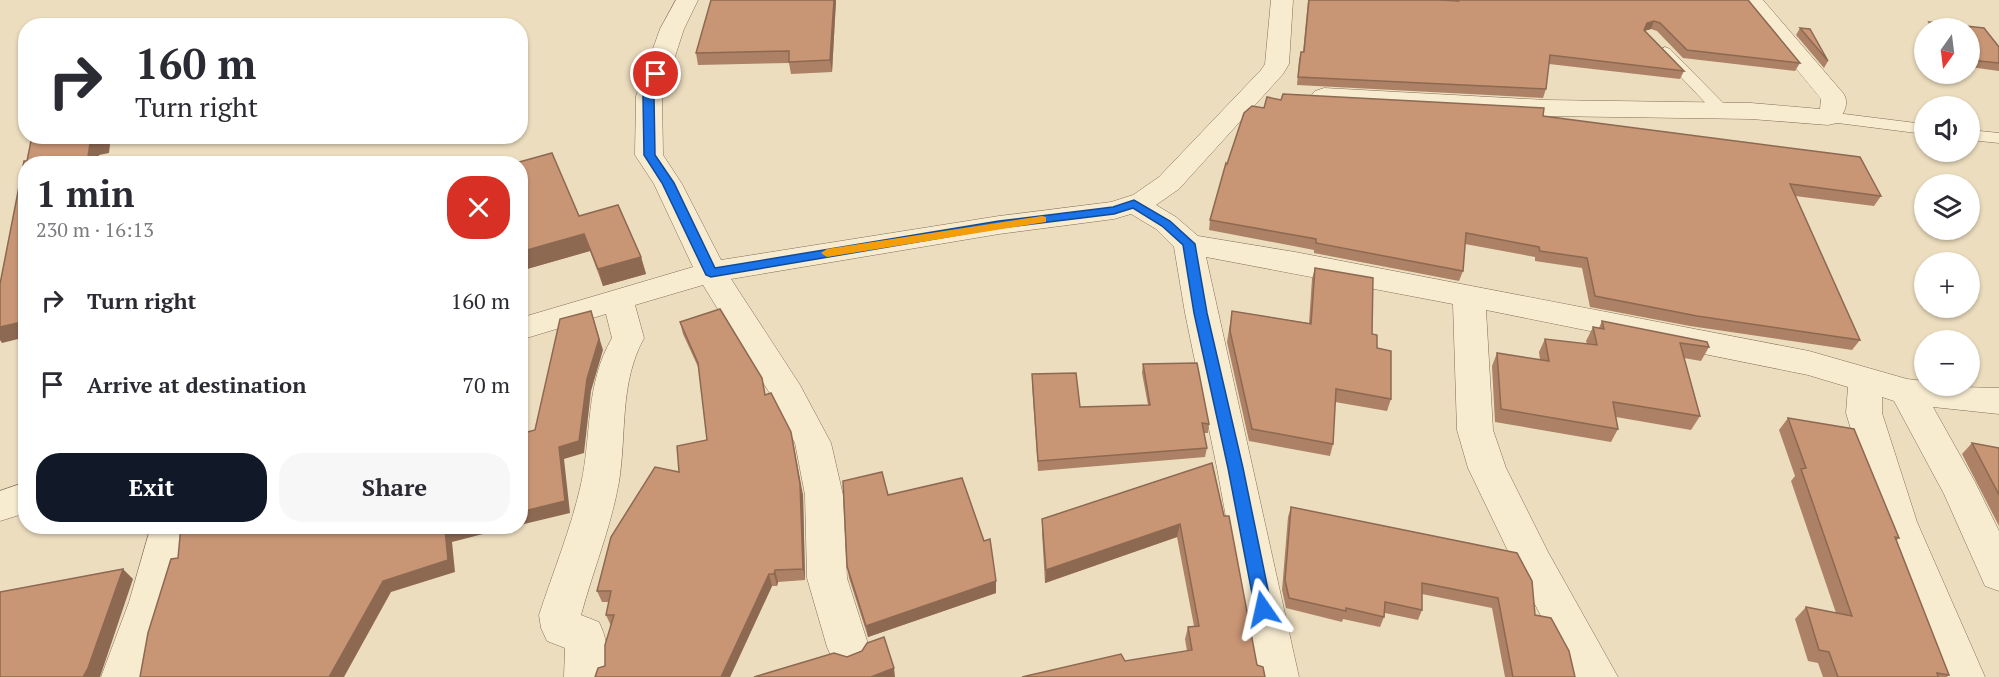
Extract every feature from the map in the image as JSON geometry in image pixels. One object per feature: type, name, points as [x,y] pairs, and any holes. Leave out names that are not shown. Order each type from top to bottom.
[{"type":"street","points":[[687,0],[672,30],[649,96],[649,155],[668,183],[711,272],[788,394],[813,443],[824,495],[827,578],[848,646]]},
{"type":"street","points":[[528,327],[711,272],[999,225],[1114,210],[1143,201],[1168,183],[1271,75],[1277,64],[1282,0]]},
{"type":"street","points":[[1253,92],[1546,108],[1721,110],[1828,117],[1833,108],[1834,98],[1751,0]]},
{"type":"street","points":[[1134,204],[1166,223],[1189,244],[1809,363],[1907,392],[1999,401]]},
{"type":"street","points":[[1189,244],[1200,313],[1236,468],[1277,677]]},
{"type":"street","points":[[1468,296],[1475,430],[1487,468],[1534,564],[1596,677]]},
{"type":"street","points":[[586,677],[588,654],[584,635],[562,628],[560,615],[590,531],[600,480],[610,386],[620,350],[628,338],[618,300]]},
{"type":"street","points":[[1866,379],[1864,413],[1898,522],[1963,677]]},
{"type":"street","points":[[1907,392],[1962,493],[1999,574]]},
{"type":"street","points":[[0,506],[18,500]]},
{"type":"street","points":[[123,677],[150,602],[169,534]]},
{"type":"lane","points":[[1658,44],[1721,110]]},
{"type":"lane","points":[[1828,117],[1914,128]]},
{"type":"lane","points":[[1980,136],[1999,138]]},
{"type":"building","points":[[711,0],[834,0],[830,60],[789,62],[789,51],[696,53]]},
{"type":"building","points":[[1309,0],[1748,0],[1800,63],[1687,50],[1660,23],[1654,21],[1647,23],[1644,30],[1684,71],[1550,55],[1546,89],[1298,77],[1301,52],[1304,52]]},
{"type":"building","points":[[1800,28],[1810,29],[1828,61]]},
{"type":"building","points":[[1980,28],[1984,28],[1999,47],[1999,63],[1980,61]]},
{"type":"building","points":[[1283,94],[1544,108],[1543,116],[1860,157],[1881,196],[1790,184],[1860,340],[1697,316],[1595,296],[1587,258],[1540,251],[1539,247],[1466,233],[1463,271],[1316,243],[1316,239],[1210,220],[1226,163],[1244,113],[1252,106],[1264,108],[1267,97],[1281,100]]},
{"type":"building","points":[[30,144],[90,144],[88,156],[28,156]]},
{"type":"building","points":[[552,153],[579,216],[618,205],[641,257],[598,269],[584,234],[528,250],[528,160]]},
{"type":"building","points":[[18,192],[18,323],[0,327],[0,284]]},
{"type":"building","points":[[1315,268],[1373,278],[1372,334],[1377,335],[1377,348],[1391,351],[1391,399],[1336,389],[1333,444],[1252,429],[1230,331],[1232,311],[1311,324]]},
{"type":"building","points":[[720,309],[762,378],[765,395],[771,393],[791,432],[800,484],[803,569],[775,570],[774,574],[769,574],[721,677],[595,677],[598,668],[605,666],[605,645],[614,615],[606,615],[611,591],[597,591],[611,537],[655,467],[679,472],[677,446],[707,440],[698,363],[680,322]]},
{"type":"building","points":[[591,311],[599,339],[587,379],[579,441],[559,447],[565,501],[528,510],[528,432],[535,430],[560,319]]},
{"type":"building","points":[[1602,321],[1707,342],[1709,347],[1680,343],[1700,416],[1613,402],[1618,429],[1501,409],[1497,353],[1549,361],[1545,339],[1597,345],[1593,327],[1604,329]]},
{"type":"building","points":[[1197,363],[1209,424],[1202,423],[1207,448],[1038,461],[1032,374],[1076,373],[1080,407],[1150,405],[1143,364]]},
{"type":"building","points":[[1788,418],[1854,429],[1899,538],[1895,537],[1949,675],[1937,673],[1938,677],[1838,677],[1829,652],[1819,650],[1806,607],[1852,616],[1801,469],[1806,468]]},
{"type":"building","points":[[1972,443],[1999,448],[1999,495]]},
{"type":"building","points":[[1212,463],[1224,516],[1229,516],[1257,665],[1263,667],[1265,677],[1022,677],[1121,654],[1125,661],[1192,650],[1188,627],[1199,626],[1180,524],[1046,570],[1042,519]]},
{"type":"building","points":[[882,472],[888,495],[962,478],[984,541],[990,539],[996,581],[866,626],[847,566],[843,481]]},
{"type":"building","points":[[1291,507],[1517,553],[1532,581],[1535,615],[1551,618],[1569,651],[1575,677],[1513,677],[1498,598],[1422,583],[1422,610],[1385,602],[1384,617],[1289,598],[1285,580]]},
{"type":"building","points":[[180,534],[445,534],[448,560],[383,581],[329,677],[140,677],[148,633],[171,559],[178,558]]},
{"type":"building","points":[[123,569],[83,677],[0,677],[0,592]]},
{"type":"building","points":[[884,637],[894,668],[871,677],[754,677],[834,653],[847,657],[862,651],[867,643]]},
{"type":"slow traffic","points":[[827,253],[1042,219]]},
{"type":"route","points":[[656,74],[649,96],[649,155],[668,183],[711,272],[999,225],[1114,210],[1134,204],[1166,223],[1189,244],[1200,313],[1236,468],[1263,609]]}]
